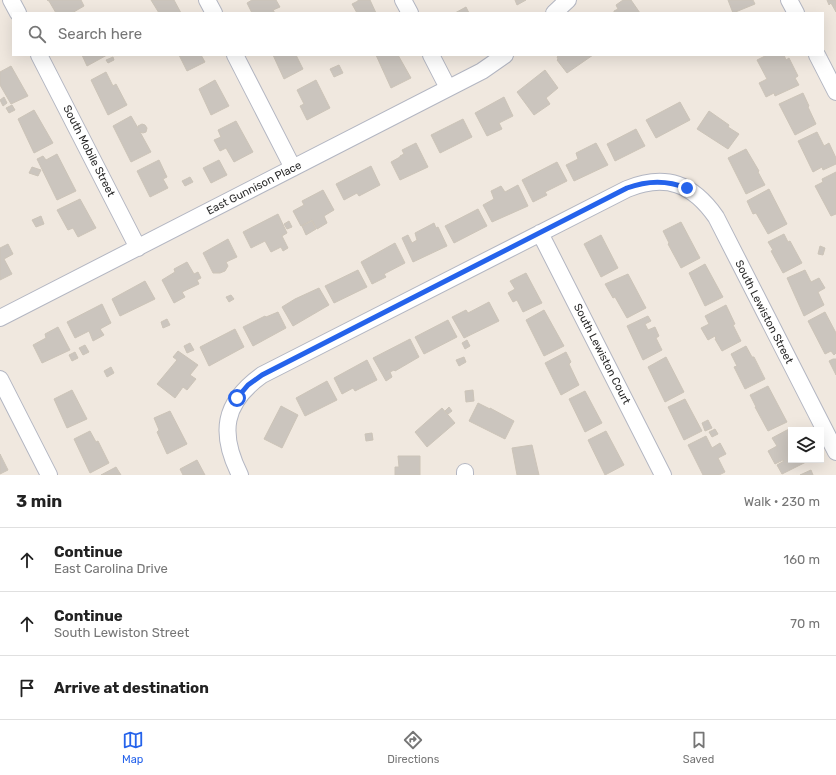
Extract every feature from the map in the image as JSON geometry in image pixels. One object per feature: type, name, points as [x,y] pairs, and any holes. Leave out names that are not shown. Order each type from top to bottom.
[{"type":"street","points":[[11,0],[17,12]]},
{"type":"street","points":[[207,0],[213,12]]},
{"type":"street","points":[[403,0],[409,12]]},
{"type":"street","points":[[555,12],[568,0]]},
{"type":"street","points":[[789,0],[795,12]]},
{"type":"street","name":"South Mobile Street","points":[[40,56],[138,248]]},
{"type":"street","points":[[236,56],[293,168]]},
{"type":"street","points":[[432,56],[448,88]]},
{"type":"street","name":"East Gunnison Place","points":[[0,318],[482,71],[504,56]]},
{"type":"street","points":[[818,56],[836,92]]},
{"type":"street","name":"South Lewiston Street","points":[[240,475],[230,454],[225,412],[248,385],[262,375],[637,185],[647,182],[679,180],[706,203],[716,217],[836,452]]},
{"type":"street","name":"South Lewiston Court","points":[[540,233],[661,474]]},
{"type":"street","points":[[0,379],[49,475]]},
{"type":"building","points":[[47,0],[81,0],[84,6],[74,12],[55,12]]},
{"type":"building","points":[[151,0],[174,0],[180,12],[158,12]]},
{"type":"building","points":[[252,0],[276,0],[280,7],[273,10],[274,12],[252,12],[247,3]]},
{"type":"building","points":[[370,0],[376,12],[356,12],[352,4],[358,1]]},
{"type":"building","points":[[515,0],[526,0],[517,5]]},
{"type":"building","points":[[623,0],[631,0],[639,12],[614,12],[618,9],[616,5]]},
{"type":"building","points":[[728,0],[753,0],[755,4],[735,12],[733,12]]},
{"type":"building","points":[[827,0],[836,0],[836,12],[831,3],[829,5]]},
{"type":"building","points":[[466,7],[468,12],[457,12]]},
{"type":"building","points":[[82,56],[105,56],[87,66]]},
{"type":"building","points":[[180,56],[202,56],[205,62],[187,71]]},
{"type":"building","points":[[273,56],[296,56],[303,69],[284,79]]},
{"type":"building","points":[[376,56],[399,56],[411,78],[391,88]]},
{"type":"building","points":[[592,56],[567,73],[557,60],[557,57]]},
{"type":"building","points":[[765,56],[784,56],[786,60],[789,58],[798,76],[795,78],[799,85],[775,96],[774,93],[766,97],[759,83],[767,79],[757,60]]},
{"type":"building","points":[[113,57],[114,60],[108,63],[106,60]]},
{"type":"building","points":[[339,65],[343,73],[334,77],[330,69]]},
{"type":"building","points":[[11,66],[28,96],[11,104],[0,85],[0,72]]},
{"type":"building","points":[[545,70],[558,88],[546,98],[550,104],[534,115],[517,92]]},
{"type":"building","points":[[106,72],[113,86],[116,84],[127,105],[108,115],[91,80]]},
{"type":"building","points":[[215,80],[229,106],[211,115],[199,89]]},
{"type":"building","points":[[316,80],[330,108],[307,120],[300,106],[304,104],[297,90]]},
{"type":"building","points":[[803,93],[816,124],[795,135],[779,104]]},
{"type":"building","points":[[4,97],[7,103],[3,106],[0,100]]},
{"type":"building","points":[[504,97],[513,116],[499,123],[502,129],[487,136],[475,113]]},
{"type":"building","points":[[680,102],[690,120],[656,138],[646,120]]},
{"type":"building","points":[[12,105],[15,110],[9,113],[6,108]]},
{"type":"building","points":[[34,110],[53,143],[34,153],[18,119]]},
{"type":"building","points":[[709,111],[739,134],[728,149],[697,129]]},
{"type":"building","points":[[131,116],[138,128],[138,126],[142,124],[147,128],[146,132],[140,132],[151,152],[131,162],[113,126]]},
{"type":"building","points":[[463,119],[472,137],[440,153],[431,135]]},
{"type":"building","points":[[236,121],[253,152],[234,162],[226,148],[220,151],[214,140],[221,137],[218,130]]},
{"type":"building","points":[[636,129],[645,146],[615,161],[607,144]]},
{"type":"building","points":[[817,132],[824,146],[829,143],[836,158],[836,164],[823,170],[822,167],[813,172],[798,141]]},
{"type":"building","points":[[416,143],[428,167],[400,180],[391,162],[404,154],[402,150]]},
{"type":"building","points":[[596,143],[608,165],[574,181],[566,165],[578,159],[576,153]]},
{"type":"building","points":[[746,149],[759,171],[758,172],[765,185],[746,194],[728,158]]},
{"type":"building","points":[[57,154],[76,191],[57,200],[37,159],[43,156],[46,160]]},
{"type":"building","points":[[159,160],[167,177],[163,179],[168,188],[150,197],[137,171]]},
{"type":"building","points":[[219,160],[227,175],[211,183],[203,168]]},
{"type":"building","points":[[557,162],[567,181],[545,192],[547,195],[533,202],[522,180]]},
{"type":"building","points":[[371,166],[380,185],[359,196],[357,193],[344,200],[336,184]]},
{"type":"building","points":[[32,167],[41,170],[38,176],[29,173]]},
{"type":"building","points":[[836,172],[836,214],[831,216],[815,186],[823,182],[822,179]]},
{"type":"building","points":[[190,177],[193,182],[185,186],[182,181]]},
{"type":"building","points":[[518,185],[528,206],[492,222],[483,205],[494,199],[491,191],[501,186],[505,192]]},
{"type":"building","points":[[769,189],[787,224],[768,234],[756,213],[753,214],[747,201]]},
{"type":"building","points":[[323,190],[334,210],[324,216],[327,223],[317,229],[312,220],[301,226],[293,211],[304,205],[302,201]]},
{"type":"building","points":[[80,199],[96,228],[78,237],[73,228],[68,230],[57,210]]},
{"type":"building","points":[[478,209],[487,226],[454,243],[445,226]]},
{"type":"building","points":[[278,214],[287,233],[282,236],[288,248],[283,251],[281,247],[271,252],[265,241],[251,248],[243,232]]},
{"type":"building","points":[[41,216],[44,224],[36,227],[32,220]]},
{"type":"building","points":[[289,221],[292,227],[287,229],[284,224]]},
{"type":"building","points":[[312,221],[316,229],[306,235],[302,226]]},
{"type":"building","points":[[681,222],[700,258],[681,268],[663,231]]},
{"type":"building","points":[[434,223],[436,228],[438,227],[447,246],[413,262],[402,238],[408,235],[412,243],[417,240],[415,233]]},
{"type":"building","points":[[784,234],[788,242],[790,241],[802,263],[783,273],[771,251],[773,250],[768,242]]},
{"type":"building","points":[[601,235],[618,268],[601,277],[584,244]]},
{"type":"building","points":[[228,239],[237,257],[226,262],[228,266],[225,271],[213,273],[203,253]]},
{"type":"building","points":[[395,243],[405,263],[384,274],[386,277],[372,284],[361,262]]},
{"type":"building","points":[[8,244],[13,254],[4,259],[12,274],[0,280],[0,248]]},
{"type":"building","points":[[820,246],[825,248],[823,255],[818,254]]},
{"type":"building","points":[[187,262],[194,274],[198,272],[201,278],[197,280],[199,284],[182,292],[185,297],[174,303],[162,280],[175,272],[174,269]]},
{"type":"building","points":[[705,264],[723,297],[705,306],[689,273]]},
{"type":"building","points":[[358,270],[367,287],[334,303],[325,286]]},
{"type":"building","points":[[805,270],[811,282],[819,278],[825,288],[818,292],[824,305],[804,316],[787,278]]},
{"type":"building","points":[[526,273],[542,303],[523,312],[517,300],[513,302],[508,293],[515,289],[510,281]]},
{"type":"building","points":[[628,274],[646,308],[627,318],[615,297],[613,298],[605,284]]},
{"type":"building","points":[[145,281],[155,299],[120,316],[112,299]]},
{"type":"building","points":[[319,288],[329,305],[293,326],[282,307]]},
{"type":"building","points":[[231,295],[234,299],[229,302],[226,297]]},
{"type":"building","points":[[489,302],[499,321],[464,338],[452,317],[466,310],[468,313]]},
{"type":"building","points":[[102,304],[111,323],[100,329],[104,335],[93,341],[89,331],[75,338],[67,322]]},
{"type":"building","points":[[726,305],[735,324],[733,325],[741,341],[722,351],[715,339],[715,336],[708,340],[701,328],[709,324],[705,316]]},
{"type":"building","points":[[544,310],[564,346],[544,356],[526,320]]},
{"type":"building","points":[[278,312],[286,328],[253,346],[243,327],[265,316],[266,317]]},
{"type":"building","points":[[825,312],[836,333],[836,353],[834,355],[831,351],[825,354],[808,321]]},
{"type":"building","points":[[648,316],[651,321],[645,324],[648,330],[655,327],[659,336],[656,338],[662,350],[643,360],[627,326]]},
{"type":"building","points":[[167,319],[170,325],[163,328],[161,322]]},
{"type":"building","points":[[448,320],[457,337],[424,354],[415,337]]},
{"type":"building","points":[[58,327],[70,350],[42,363],[33,345],[46,338],[45,334]]},
{"type":"building","points":[[235,329],[244,347],[209,366],[200,347]]},
{"type":"building","points":[[410,339],[419,357],[395,371],[390,372],[392,377],[386,381],[373,358]]},
{"type":"building","points":[[467,340],[470,346],[465,349],[462,343]]},
{"type":"building","points":[[190,343],[194,350],[187,353],[184,346]]},
{"type":"building","points":[[85,345],[89,352],[83,355],[79,348]]},
{"type":"building","points":[[746,346],[752,357],[754,357],[765,379],[745,389],[734,367],[737,366],[731,354]]},
{"type":"building","points":[[178,351],[198,365],[190,375],[196,379],[187,390],[183,387],[175,398],[157,384],[177,360],[173,357]]},
{"type":"building","points":[[75,352],[78,358],[72,361],[69,355]]},
{"type":"building","points":[[566,352],[571,362],[569,364],[579,385],[561,395],[545,363]]},
{"type":"building","points":[[464,357],[466,362],[459,366],[456,360]]},
{"type":"building","points":[[666,357],[684,392],[665,402],[648,367]]},
{"type":"building","points":[[836,359],[836,375],[829,361]]},
{"type":"building","points":[[367,360],[377,380],[355,391],[353,388],[342,394],[334,378]]},
{"type":"building","points":[[111,367],[114,373],[107,377],[104,371]]},
{"type":"building","points":[[327,381],[337,400],[305,416],[296,398]]},
{"type":"building","points":[[768,386],[787,422],[768,431],[750,395]]},
{"type":"building","points":[[72,390],[87,419],[67,428],[54,399]]},
{"type":"building","points":[[473,390],[474,401],[466,402],[465,391]]},
{"type":"building","points":[[585,391],[602,423],[585,432],[569,399]]},
{"type":"building","points":[[685,399],[702,431],[684,440],[668,407]]},
{"type":"building","points":[[478,403],[514,421],[505,439],[469,421]]},
{"type":"building","points":[[281,406],[298,415],[282,448],[264,439]]},
{"type":"building","points":[[449,407],[452,411],[448,414],[445,411]]},
{"type":"building","points":[[442,408],[455,423],[427,447],[415,432]]},
{"type":"building","points":[[170,411],[187,444],[167,454],[157,432],[159,430],[154,418]]},
{"type":"building","points":[[708,420],[712,428],[705,431],[702,423]]},
{"type":"building","points":[[715,429],[718,434],[712,437],[709,432]]},
{"type":"building","points":[[788,430],[788,463],[804,463],[782,474],[777,465],[784,461],[783,460],[775,464],[768,451],[777,446],[772,438]]},
{"type":"building","points":[[90,431],[96,442],[98,441],[109,463],[90,473],[74,439]]},
{"type":"building","points":[[606,431],[624,465],[605,475],[588,440]]},
{"type":"building","points":[[372,433],[373,440],[366,441],[365,434]]},
{"type":"building","points":[[706,436],[712,448],[720,443],[726,454],[718,458],[725,472],[719,475],[703,475],[688,445]]},
{"type":"building","points":[[532,445],[539,475],[517,475],[512,448]]},
{"type":"building","points":[[0,454],[8,470],[0,474]]},
{"type":"building","points":[[398,456],[420,456],[420,475],[395,475],[395,467],[399,467]]},
{"type":"building","points":[[197,460],[205,475],[183,475],[180,469]]},
{"type":"building","points":[[116,467],[121,475],[101,475]]},
{"type":"building","points":[[811,470],[813,475],[800,475]]},
{"type":"route","points":[[237,398],[248,385],[262,375],[627,188],[647,182],[677,184],[687,188]]}]
